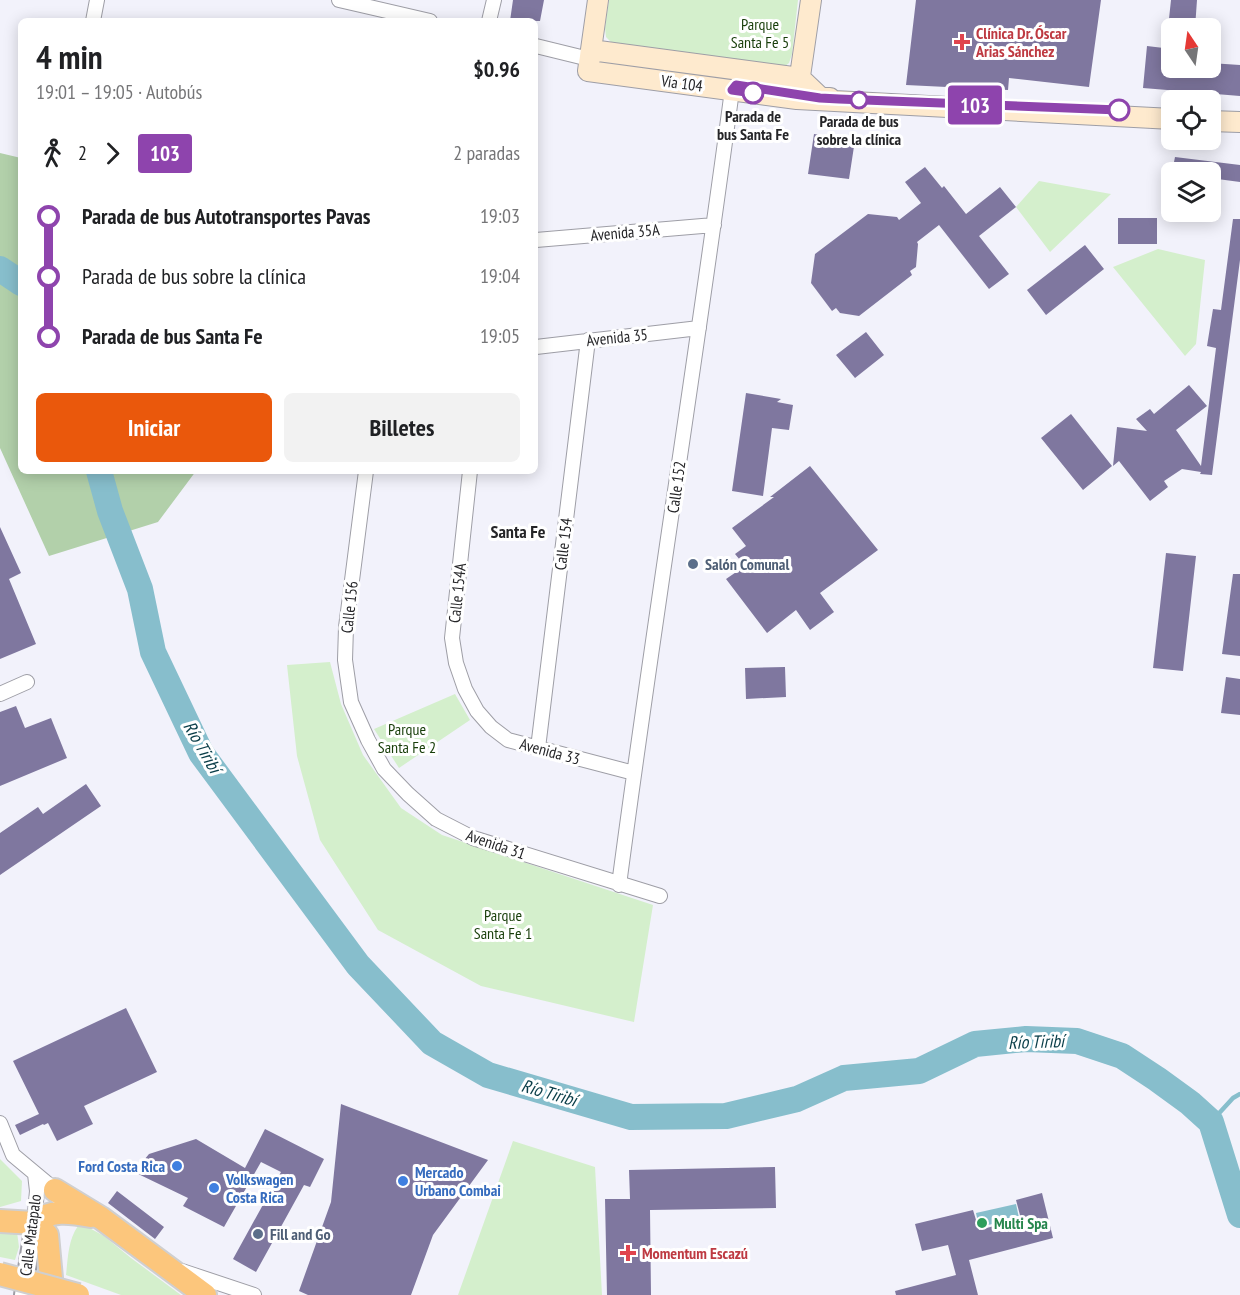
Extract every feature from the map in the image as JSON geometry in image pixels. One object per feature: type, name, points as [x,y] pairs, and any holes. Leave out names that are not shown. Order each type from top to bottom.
[{"type":"highway","points":[[0,1220],[35,1214],[48,1215],[57,1201],[101,1218],[205,1295]]},
{"type":"highway","points":[[35,1214],[40,1227],[47,1235],[50,1287]]},
{"type":"highway","points":[[0,1274],[78,1295]]},
{"type":"main road","points":[[590,55],[598,0]]},
{"type":"main road","points":[[811,0],[798,90],[820,98],[1161,112]]},
{"type":"main road","name":"Vía 104","points":[[798,90],[590,55],[588,70],[732,90],[798,90],[1161,118]]},
{"type":"main road","points":[[1221,113],[1240,114]]},
{"type":"main road","points":[[1221,121],[1240,122]]},
{"type":"street","points":[[94,18],[97,0]]},
{"type":"street","points":[[339,0],[417,18]]},
{"type":"street","points":[[490,18],[494,0]]},
{"type":"street","points":[[538,46],[590,55]]},
{"type":"street","name":"Calle 152","points":[[619,885],[732,90]]},
{"type":"street","name":"Avenida 35A","points":[[538,240],[714,225]]},
{"type":"street","name":"Avenida 35","points":[[538,347],[699,328]]},
{"type":"street","name":"Calle 154","points":[[538,748],[588,340]]},
{"type":"street","name":"Calle 156","points":[[366,474],[346,627],[345,660],[351,702],[368,740]]},
{"type":"street","name":"Calle 154A","points":[[470,474],[453,638],[456,663],[465,689],[477,711]]},
{"type":"street","points":[[0,694],[27,682]]},
{"type":"street","name":"Avenida 33","points":[[477,711],[491,727],[508,740],[634,773]]},
{"type":"street","name":"Avenida 31","points":[[368,740],[384,769],[436,819],[473,838],[660,896]]},
{"type":"street","points":[[0,1123],[13,1155],[35,1174],[57,1201]]},
{"type":"street","name":"Calle Matapalo","points":[[23,1295],[35,1214],[37,1191],[35,1174]]},
{"type":"street","name":"Calle Matapalo","points":[[50,1287],[57,1201]]},
{"type":"street","points":[[163,1265],[254,1295]]},
{"type":"green space","name":"Parque Santa Fe 5","points":[[609,0],[798,0],[792,54],[789,63],[784,67],[612,43],[606,37],[605,28]]},
{"type":"green space","points":[[0,153],[18,157],[18,474],[194,474],[158,522],[49,556],[0,448]]},
{"type":"green space","points":[[1039,181],[1111,194],[1050,252],[1016,207]]},
{"type":"green space","points":[[1158,249],[1205,260],[1196,344],[1185,356],[1113,267]]},
{"type":"green space","name":"Parque Santa Fe 1","points":[[330,662],[341,704],[363,755],[401,808],[442,835],[653,905],[634,1022],[481,986],[378,930],[320,840],[297,756],[287,665]]},
{"type":"green space","name":"Parque Santa Fe 2","points":[[455,694],[470,720],[399,768],[374,729]]},
{"type":"green space","points":[[513,1141],[595,1167],[602,1295],[458,1295]]},
{"type":"green space","points":[[0,1159],[22,1181],[21,1201],[0,1207]]},
{"type":"green space","points":[[84,1225],[104,1236],[181,1295],[121,1295],[66,1275],[72,1237],[78,1226]]},
{"type":"green space","points":[[0,1230],[17,1232],[19,1247],[15,1260],[0,1257]]},
{"type":"water","points":[[1016,1204],[1019,1218],[979,1227],[976,1213]]},
{"type":"building","points":[[513,0],[544,0],[540,21],[538,18],[510,18]]},
{"type":"building","points":[[916,0],[1101,0],[1089,87],[1009,78],[1008,90],[906,85]]},
{"type":"building","points":[[1171,0],[1197,0],[1196,18],[1169,18]]},
{"type":"building","points":[[1147,46],[1161,48],[1161,78],[1221,78],[1221,64],[1240,65],[1240,96],[1221,94],[1221,90],[1143,88]]},
{"type":"building","points":[[814,134],[855,140],[849,179],[808,174]]},
{"type":"building","points":[[1175,157],[1216,162],[1174,162]]},
{"type":"building","points":[[1221,163],[1240,165],[1240,182],[1221,179]]},
{"type":"building","points":[[925,167],[942,188],[944,186],[966,214],[1000,187],[1016,207],[979,236],[1009,274],[989,289],[939,225],[917,242],[916,267],[910,271],[912,275],[859,316],[840,313],[836,308],[832,311],[811,283],[815,254],[868,214],[897,217],[899,220],[921,203],[905,182]]},
{"type":"building","points":[[1118,218],[1157,218],[1157,244],[1118,244]]},
{"type":"building","points":[[1233,219],[1240,219],[1240,260],[1212,475],[1182,469],[1164,481],[1168,487],[1150,501],[1119,461],[1113,466],[1117,427],[1147,431],[1136,419],[1150,409],[1154,414],[1189,385],[1207,406],[1176,430],[1201,466],[1216,348],[1207,346],[1213,309],[1221,310]]},
{"type":"building","points":[[1085,245],[1104,269],[1046,315],[1027,290]]},
{"type":"building","points":[[866,332],[884,355],[855,378],[836,355]]},
{"type":"building","points":[[746,393],[781,399],[777,402],[793,405],[789,430],[772,428],[763,496],[732,491]]},
{"type":"building","points":[[1071,414],[1112,466],[1083,490],[1041,438]]},
{"type":"building","points":[[810,466],[878,550],[820,593],[834,612],[810,630],[796,610],[767,633],[726,579],[745,566],[735,554],[746,546],[732,528],[774,497],[770,497]]},
{"type":"building","points":[[0,527],[21,573],[9,579],[36,644],[0,659]]},
{"type":"building","points":[[1166,553],[1196,556],[1183,671],[1153,668]]},
{"type":"building","points":[[1233,574],[1240,574],[1240,656],[1222,654]]},
{"type":"building","points":[[785,667],[786,697],[746,699],[745,668]]},
{"type":"building","points":[[1226,677],[1240,679],[1240,715],[1221,713]]},
{"type":"building","points":[[16,706],[25,728],[51,718],[67,758],[0,786],[0,712]]},
{"type":"building","points":[[86,784],[101,806],[0,875],[0,833],[38,807],[43,814]]},
{"type":"building","points":[[126,1008],[157,1072],[84,1106],[93,1124],[57,1141],[48,1123],[20,1135],[15,1125],[39,1114],[13,1061]]},
{"type":"building","name":"Mercado Urbano Combai","points":[[341,1104],[488,1160],[433,1235],[411,1295],[308,1295],[299,1291],[331,1202]]},
{"type":"building","points":[[265,1129],[324,1159],[310,1187],[304,1185],[256,1272],[233,1259],[281,1172],[261,1162],[224,1227],[183,1206],[188,1198],[134,1172],[149,1154],[196,1139],[245,1168]]},
{"type":"building","name":"Momentum Escazú","points":[[775,1167],[776,1208],[650,1210],[651,1295],[607,1295],[605,1199],[630,1199],[629,1170]]},
{"type":"building","points":[[117,1191],[164,1227],[155,1239],[108,1203]]},
{"type":"building","points":[[1042,1193],[1053,1238],[969,1260],[978,1295],[896,1295],[895,1291],[956,1275],[948,1245],[922,1251],[915,1224],[973,1210],[979,1230],[1021,1219],[1016,1200]]},
{"type":"waterway","name":"Río Tiribí","points":[[0,269],[18,281]]},
{"type":"waterway","name":"Río Tiribí","points":[[100,474],[110,511],[140,589],[153,652],[201,753],[358,965],[432,1043],[488,1075],[631,1117],[726,1116],[797,1099],[844,1078],[919,1071],[975,1044],[1026,1039],[1077,1041],[1122,1056],[1190,1103],[1211,1122],[1240,1215]]},
{"type":"waterway","points":[[1211,1122],[1233,1098],[1240,1094]]},
{"type":"bus line","name":"103","points":[[753,93],[732,90],[736,85],[820,98],[1119,110]]},
{"type":"place","name":"Clínica Dr. Óscar Arias Sánchez","points":[[962,42]]},
{"type":"place","name":"Parada de bus Santa Fe","points":[[753,93]]},
{"type":"place","name":"Parada de bus sobre la clínica","points":[[859,100]]},
{"type":"place","name":"Salón Comunal","points":[[693,564]]},
{"type":"place","name":"Ford Costa Rica","points":[[177,1166]]},
{"type":"place","name":"Mercado Urbano Combai","points":[[403,1181]]},
{"type":"place","name":"Volkswagen Costa Rica","points":[[214,1188]]},
{"type":"place","name":"Multi Spa","points":[[982,1223]]},
{"type":"place","name":"Fill and Go","points":[[258,1234]]},
{"type":"place","name":"Momentum Escazú","points":[[628,1253]]},
{"type":"district","name":"Santa Fe","points":[[518,532]]}]
